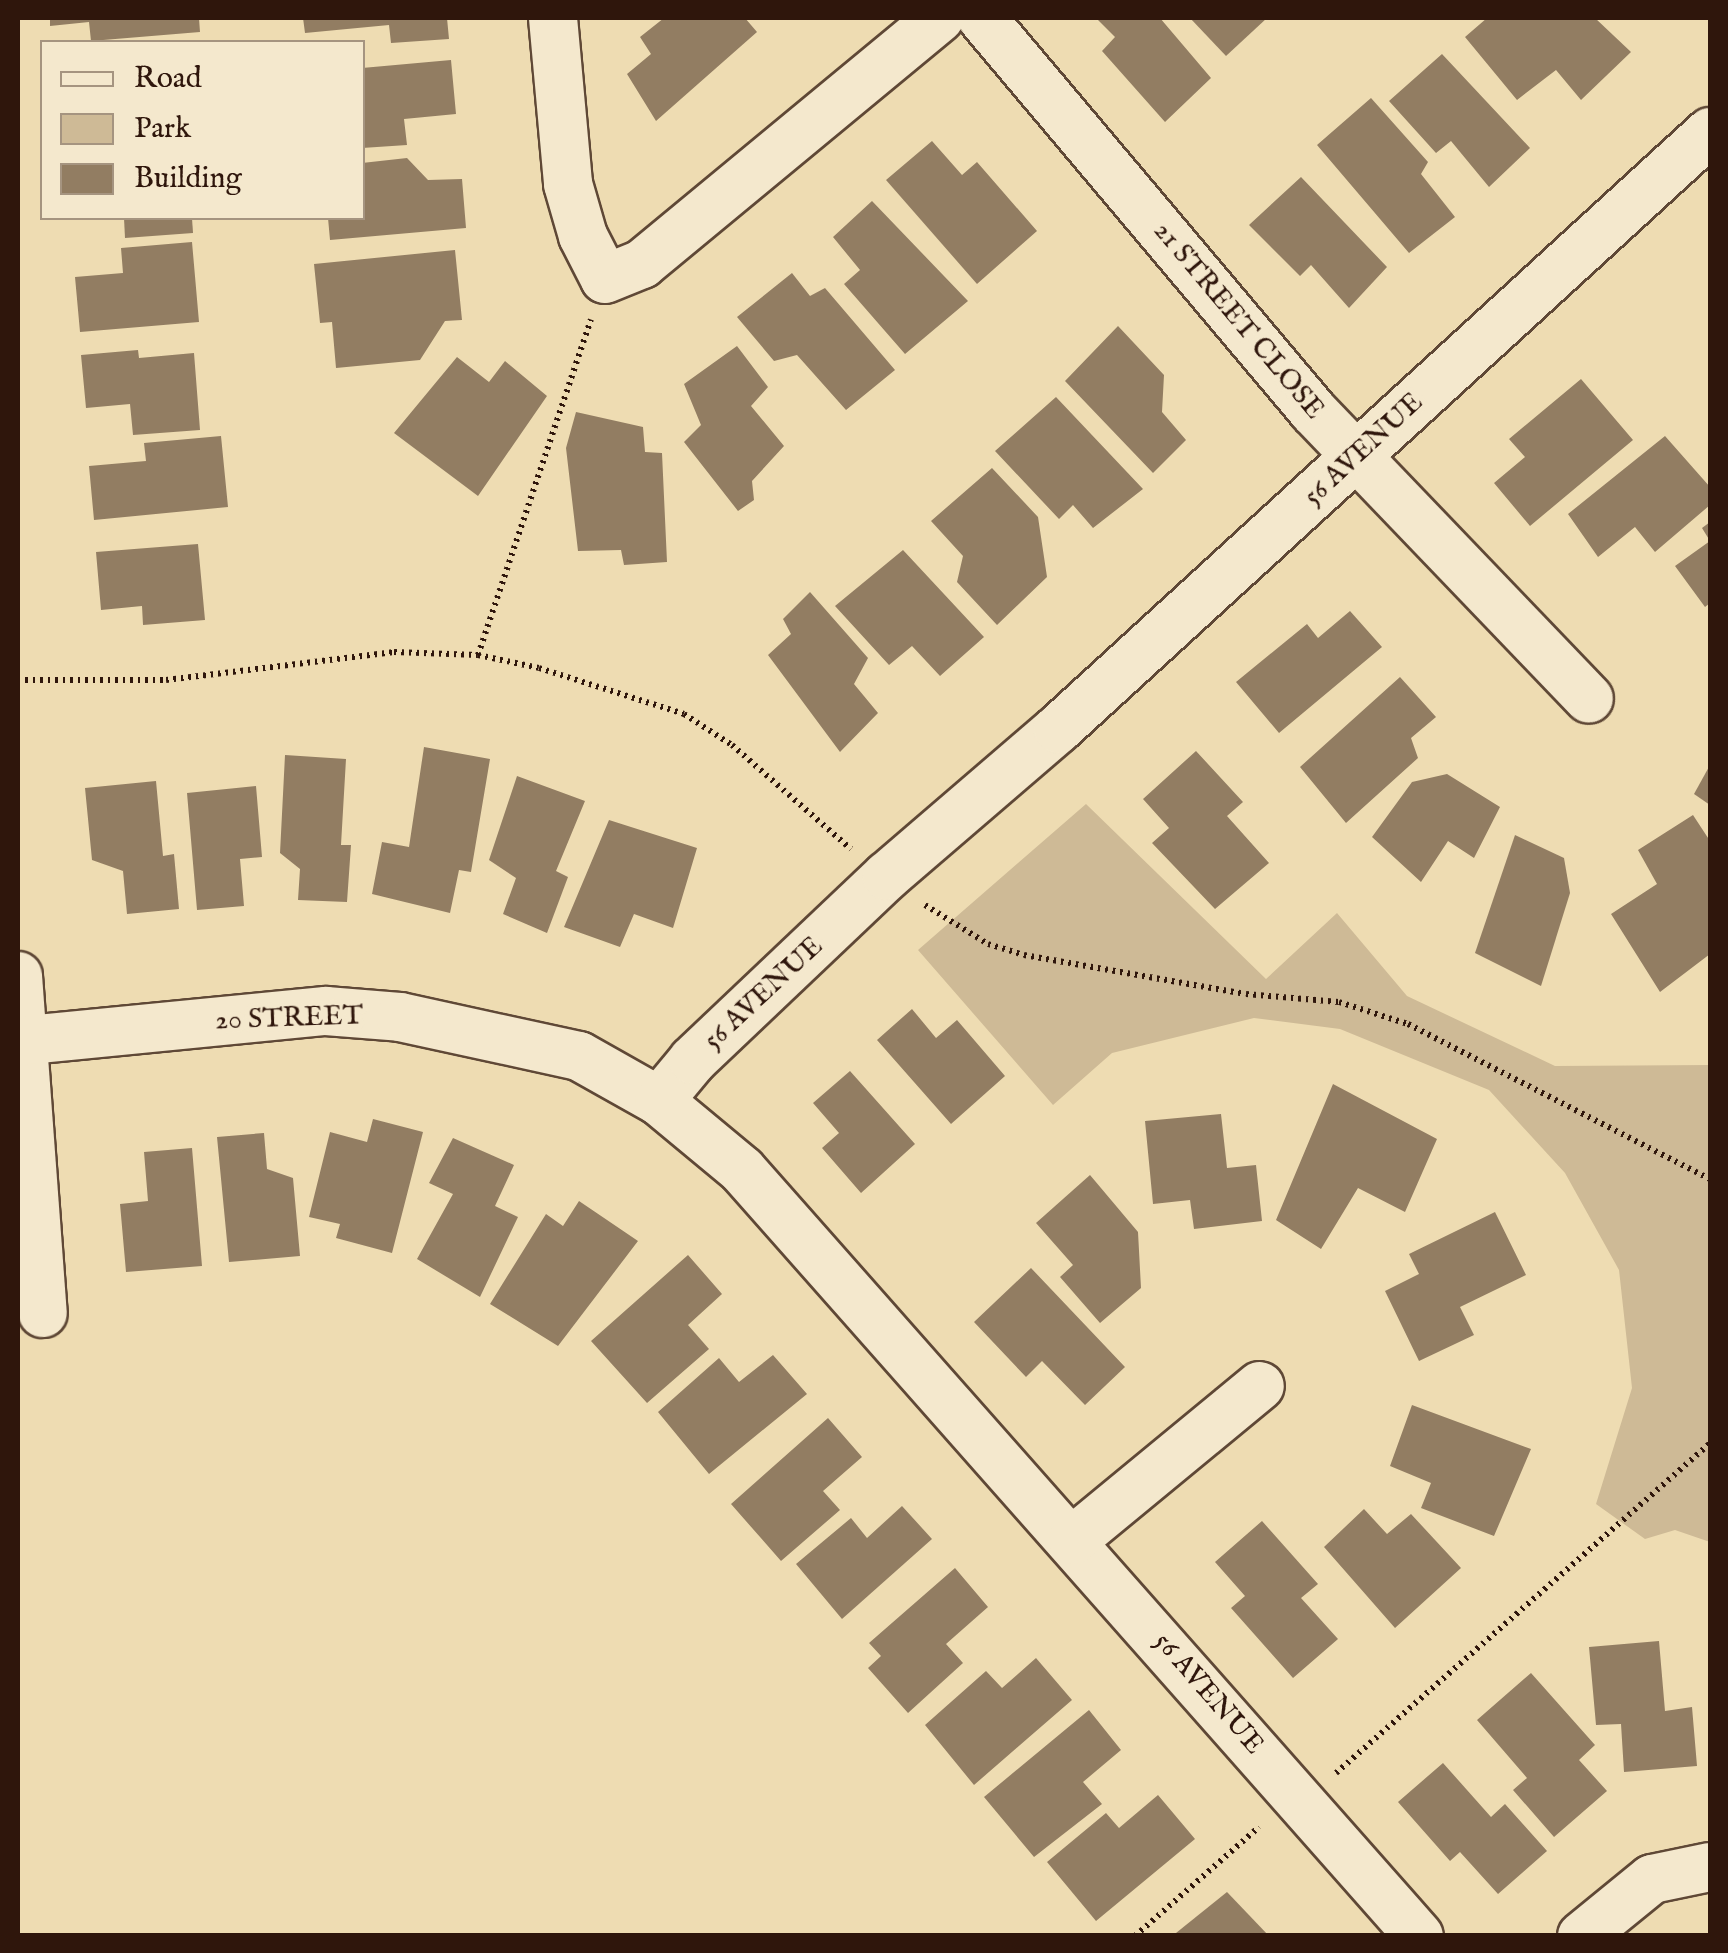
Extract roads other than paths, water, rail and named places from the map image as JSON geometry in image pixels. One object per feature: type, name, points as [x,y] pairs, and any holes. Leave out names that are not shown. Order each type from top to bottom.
[{"type":"street","points":[[553,18],[568,184],[583,236],[605,279],[642,264],[939,18]]},
{"type":"street","name":"21 STREET CLOSE","points":[[982,18],[1357,457],[1589,698]]},
{"type":"street","name":"56 AVENUE","points":[[1418,1936],[1073,1540],[742,1170],[659,1101],[693,1060],[888,876],[1357,457],[1710,132]]},
{"type":"street","points":[[18,976],[43,1314]]},
{"type":"street","name":"20 STREET","points":[[21,1041],[326,1011],[400,1017],[580,1056],[659,1101]]},
{"type":"street","points":[[1073,1540],[1260,1386]]},
{"type":"street","points":[[1582,1936],[1652,1879],[1710,1867]]}]
